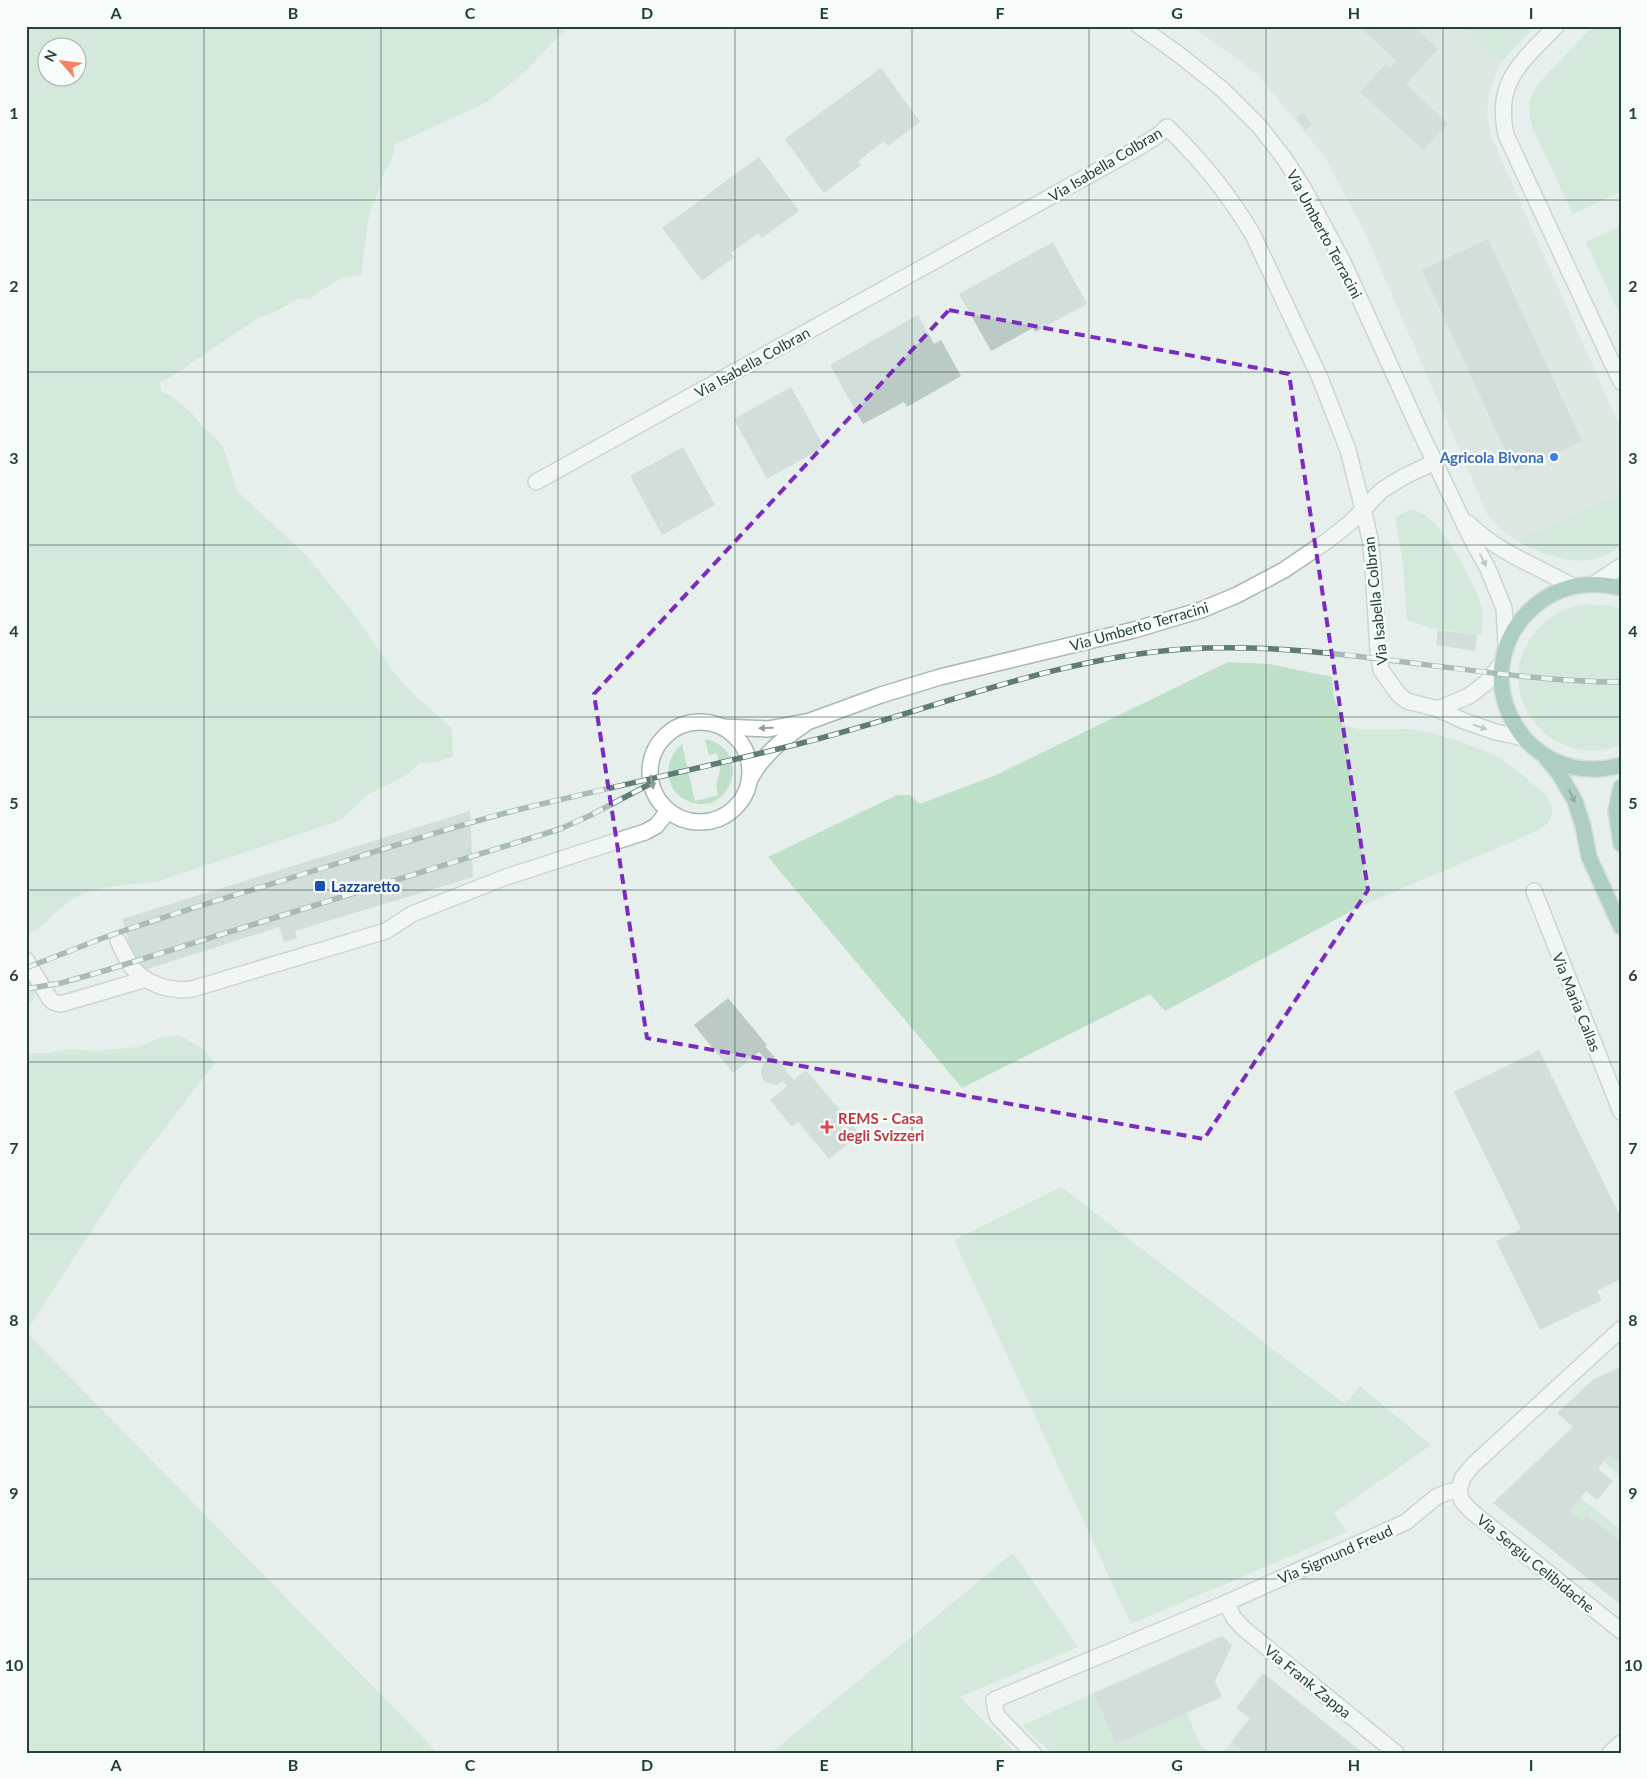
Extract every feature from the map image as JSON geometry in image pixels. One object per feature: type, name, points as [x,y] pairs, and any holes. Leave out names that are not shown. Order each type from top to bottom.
[{"type":"main road","points":[[1621,588],[1594,584],[1572,586],[1551,594],[1532,607],[1517,624],[1506,644],[1501,664],[1501,685],[1505,706],[1514,725],[1560,775],[1575,801],[1583,826],[1588,856],[1621,927]]},
{"type":"main road","points":[[1544,756],[1559,763],[1584,768],[1598,769],[1621,765]]},
{"type":"main road","points":[[1621,788],[1616,810],[1621,844]]},
{"type":"street","name":"Via Umberto Terracini","points":[[1139,26],[1222,89],[1260,127],[1284,158],[1304,190],[1343,262],[1504,608],[1506,644]]},
{"type":"street","points":[[1556,26],[1515,71],[1508,82],[1502,102],[1503,120],[1506,135],[1621,382]]},
{"type":"street","name":"Via Isabella Colbran","points":[[536,482],[1131,152],[1168,127],[1214,176],[1253,235],[1320,378],[1348,450],[1364,508],[1373,566],[1378,652],[1381,670],[1398,695],[1406,701],[1438,709],[1488,729],[1524,738]]},
{"type":"street","name":"Via Umberto Terracini","points":[[810,721],[788,736],[765,756],[750,779],[748,788],[739,803],[733,810],[718,819],[692,822],[676,816],[668,811],[655,793],[650,772],[655,750],[669,733],[684,725],[700,722],[722,727],[768,728],[810,721],[881,695],[932,680],[1134,630],[1201,610],[1237,595],[1284,570],[1327,542],[1350,523],[1382,490],[1435,462]]},
{"type":"street","name":"Via Umberto Terracini","points":[[1461,517],[1486,539],[1572,586]]},
{"type":"street","points":[[1594,584],[1621,566]]},
{"type":"street","points":[[1438,709],[1469,696],[1486,684],[1501,664]]},
{"type":"street","points":[[722,727],[736,737],[746,752],[749,761],[750,779]]},
{"type":"street","points":[[118,941],[132,967],[146,978],[158,985],[172,989],[192,989],[381,932],[412,914],[506,877],[645,832],[656,826],[668,811]]},
{"type":"street","name":"Via Maria Callas","points":[[1534,892],[1621,1112]]},
{"type":"street","points":[[26,960],[50,999],[61,1004],[146,978]]},
{"type":"street","points":[[1459,1490],[1460,1483],[1472,1465],[1621,1329]]},
{"type":"street","name":"Via Sigmund Freud","points":[[1034,1753],[998,1717],[994,1700],[1226,1603],[1406,1522],[1442,1494],[1459,1490]]},
{"type":"street","name":"Via Sergiu Celibidache","points":[[1459,1490],[1462,1501],[1471,1511],[1621,1631]]},
{"type":"street","name":"Via Frank Zappa","points":[[1226,1603],[1234,1618],[1243,1628],[1396,1753]]},
{"type":"street","points":[[1610,1753],[1621,1743]]},
{"type":"highlighted area","points":[[949,310],[1289,374],[1368,890],[1204,1139],[647,1038],[594,694]]},
{"type":"shaded area","points":[[1192,26],[1460,26],[1500,63],[1489,94],[1487,115],[1491,136],[1621,429],[1621,493],[1517,541],[1501,530],[1488,516],[1364,231],[1324,156],[1257,74]]},
{"type":"green space","points":[[26,26],[568,26],[525,72],[485,103],[394,145],[394,154],[383,175],[368,221],[361,275],[341,278],[310,298],[295,300],[275,312],[258,318],[168,379],[160,382],[161,391],[191,412],[201,425],[223,446],[237,491],[304,553],[354,614],[395,674],[416,697],[452,728],[453,756],[437,762],[420,763],[408,774],[366,796],[341,820],[159,881],[100,888],[78,896],[61,907],[39,928],[26,934]]},
{"type":"green space","points":[[1460,26],[1535,26],[1500,63]]},
{"type":"green space","points":[[1593,26],[1621,26],[1621,191],[1573,214],[1533,129],[1529,104],[1540,82]]},
{"type":"green space","points":[[1621,226],[1621,318],[1586,242]]},
{"type":"green space","points":[[1621,493],[1621,544],[1610,553],[1597,558],[1570,560],[1542,553],[1517,541]]},
{"type":"green space","points":[[1409,510],[1425,515],[1437,526],[1460,561],[1474,587],[1482,608],[1481,635],[1432,628],[1407,620],[1403,562],[1395,518]]},
{"type":"green space","points":[[1589,604],[1613,606],[1621,610],[1621,745],[1595,751],[1570,747],[1550,737],[1533,721],[1522,700],[1518,678],[1523,654],[1536,631],[1550,618],[1562,611]]},
{"type":"green space","points":[[1228,662],[1269,664],[1332,677],[1334,698],[1346,726],[1363,730],[1408,729],[1431,733],[1493,754],[1514,768],[1545,794],[1552,806],[1552,814],[1548,823],[1537,831],[1361,906],[1165,1011],[1150,994],[962,1088],[768,857],[897,795],[910,795],[920,804],[996,775]]},
{"type":"green space","points":[[705,739],[720,745],[729,756],[733,768],[731,781],[725,792],[715,801],[703,804],[688,801],[678,795],[670,782],[668,768],[675,751],[682,744],[695,801],[718,795],[716,785],[720,770],[717,753],[709,755]]},
{"type":"green space","points":[[26,972],[35,993],[32,1002],[26,1005]]},
{"type":"green space","points":[[179,1035],[203,1049],[215,1063],[123,1182],[26,1332],[26,1053],[47,1053],[69,1049],[98,1051],[138,1047],[160,1038]]},
{"type":"green space","points":[[1061,1187],[1345,1404],[1360,1386],[1431,1445],[1334,1513],[1347,1532],[1131,1624],[954,1240]]},
{"type":"green space","points":[[26,1332],[438,1753],[26,1753]]},
{"type":"green space","points":[[1609,1455],[1621,1464],[1621,1476],[1604,1462]]},
{"type":"green space","points":[[1581,1498],[1621,1530],[1621,1541],[1588,1515],[1582,1521],[1570,1512]]},
{"type":"green space","points":[[1013,1553],[1078,1647],[960,1697],[1015,1753],[771,1753]]},
{"type":"green space","points":[[1094,1693],[1186,1712],[1200,1744],[1210,1753],[1051,1753],[1023,1725]]},
{"type":"green space","points":[[1232,1742],[1245,1753],[1222,1753]]},
{"type":"building","points":[[1359,26],[1414,26],[1438,49],[1406,84],[1448,124],[1423,150],[1360,92],[1386,64],[1389,68],[1396,61]]},
{"type":"building","points":[[881,68],[920,122],[888,146],[884,141],[858,161],[861,165],[824,193],[785,139]]},
{"type":"building","points":[[1303,112],[1312,124],[1305,130],[1296,117]]},
{"type":"building","points":[[759,157],[799,211],[762,238],[758,233],[731,253],[734,257],[702,281],[662,228]]},
{"type":"building","points":[[1488,239],[1582,441],[1515,472],[1422,270]]},
{"type":"building","points":[[1053,242],[1087,304],[1035,332],[1033,328],[991,351],[959,294]]},
{"type":"building","points":[[918,315],[934,344],[941,340],[961,376],[907,407],[904,402],[863,424],[830,365]]},
{"type":"building","points":[[791,387],[824,447],[767,479],[734,419]]},
{"type":"building","points":[[683,447],[715,505],[662,535],[630,476]]},
{"type":"building","points":[[1438,630],[1477,635],[1475,651],[1436,645]]},
{"type":"building","points":[[470,811],[473,877],[295,931],[297,938],[284,942],[279,927],[138,972],[122,919]]},
{"type":"building","points":[[728,998],[794,1080],[806,1070],[860,1134],[829,1159],[798,1122],[792,1127],[770,1100],[787,1086],[783,1081],[776,1085],[765,1082],[761,1071],[767,1061],[759,1052],[733,1073],[694,1025]]},
{"type":"building","points":[[1539,1050],[1621,1218],[1621,1279],[1597,1291],[1602,1300],[1540,1330],[1496,1241],[1521,1229],[1454,1092]]},
{"type":"building","points":[[1621,1367],[1621,1464],[1609,1455],[1598,1469],[1613,1481],[1597,1500],[1586,1491],[1570,1512],[1582,1521],[1587,1515],[1621,1541],[1621,1605],[1493,1503],[1573,1427],[1557,1413],[1594,1379]]},
{"type":"building","points":[[1222,1636],[1232,1645],[1215,1681],[1222,1697],[1116,1744],[1094,1693]]},
{"type":"building","points":[[1263,1673],[1363,1753],[1245,1753],[1231,1742],[1250,1718],[1236,1708]]},
{"type":"railway","points":[[26,968],[157,919],[477,821],[802,743],[1040,674],[1136,654],[1185,649],[1295,650],[1512,675],[1566,680],[1621,682]]},
{"type":"railway","points":[[26,989],[61,983],[107,970],[560,829],[652,783]]},
{"type":"place","name":"Agricola Bivona","points":[[1554,457]]},
{"type":"place","name":"Lazzaretto","points":[[320,886]]},
{"type":"place","name":"REMS - Casa degli Svizzeri","points":[[827,1127]]}]
